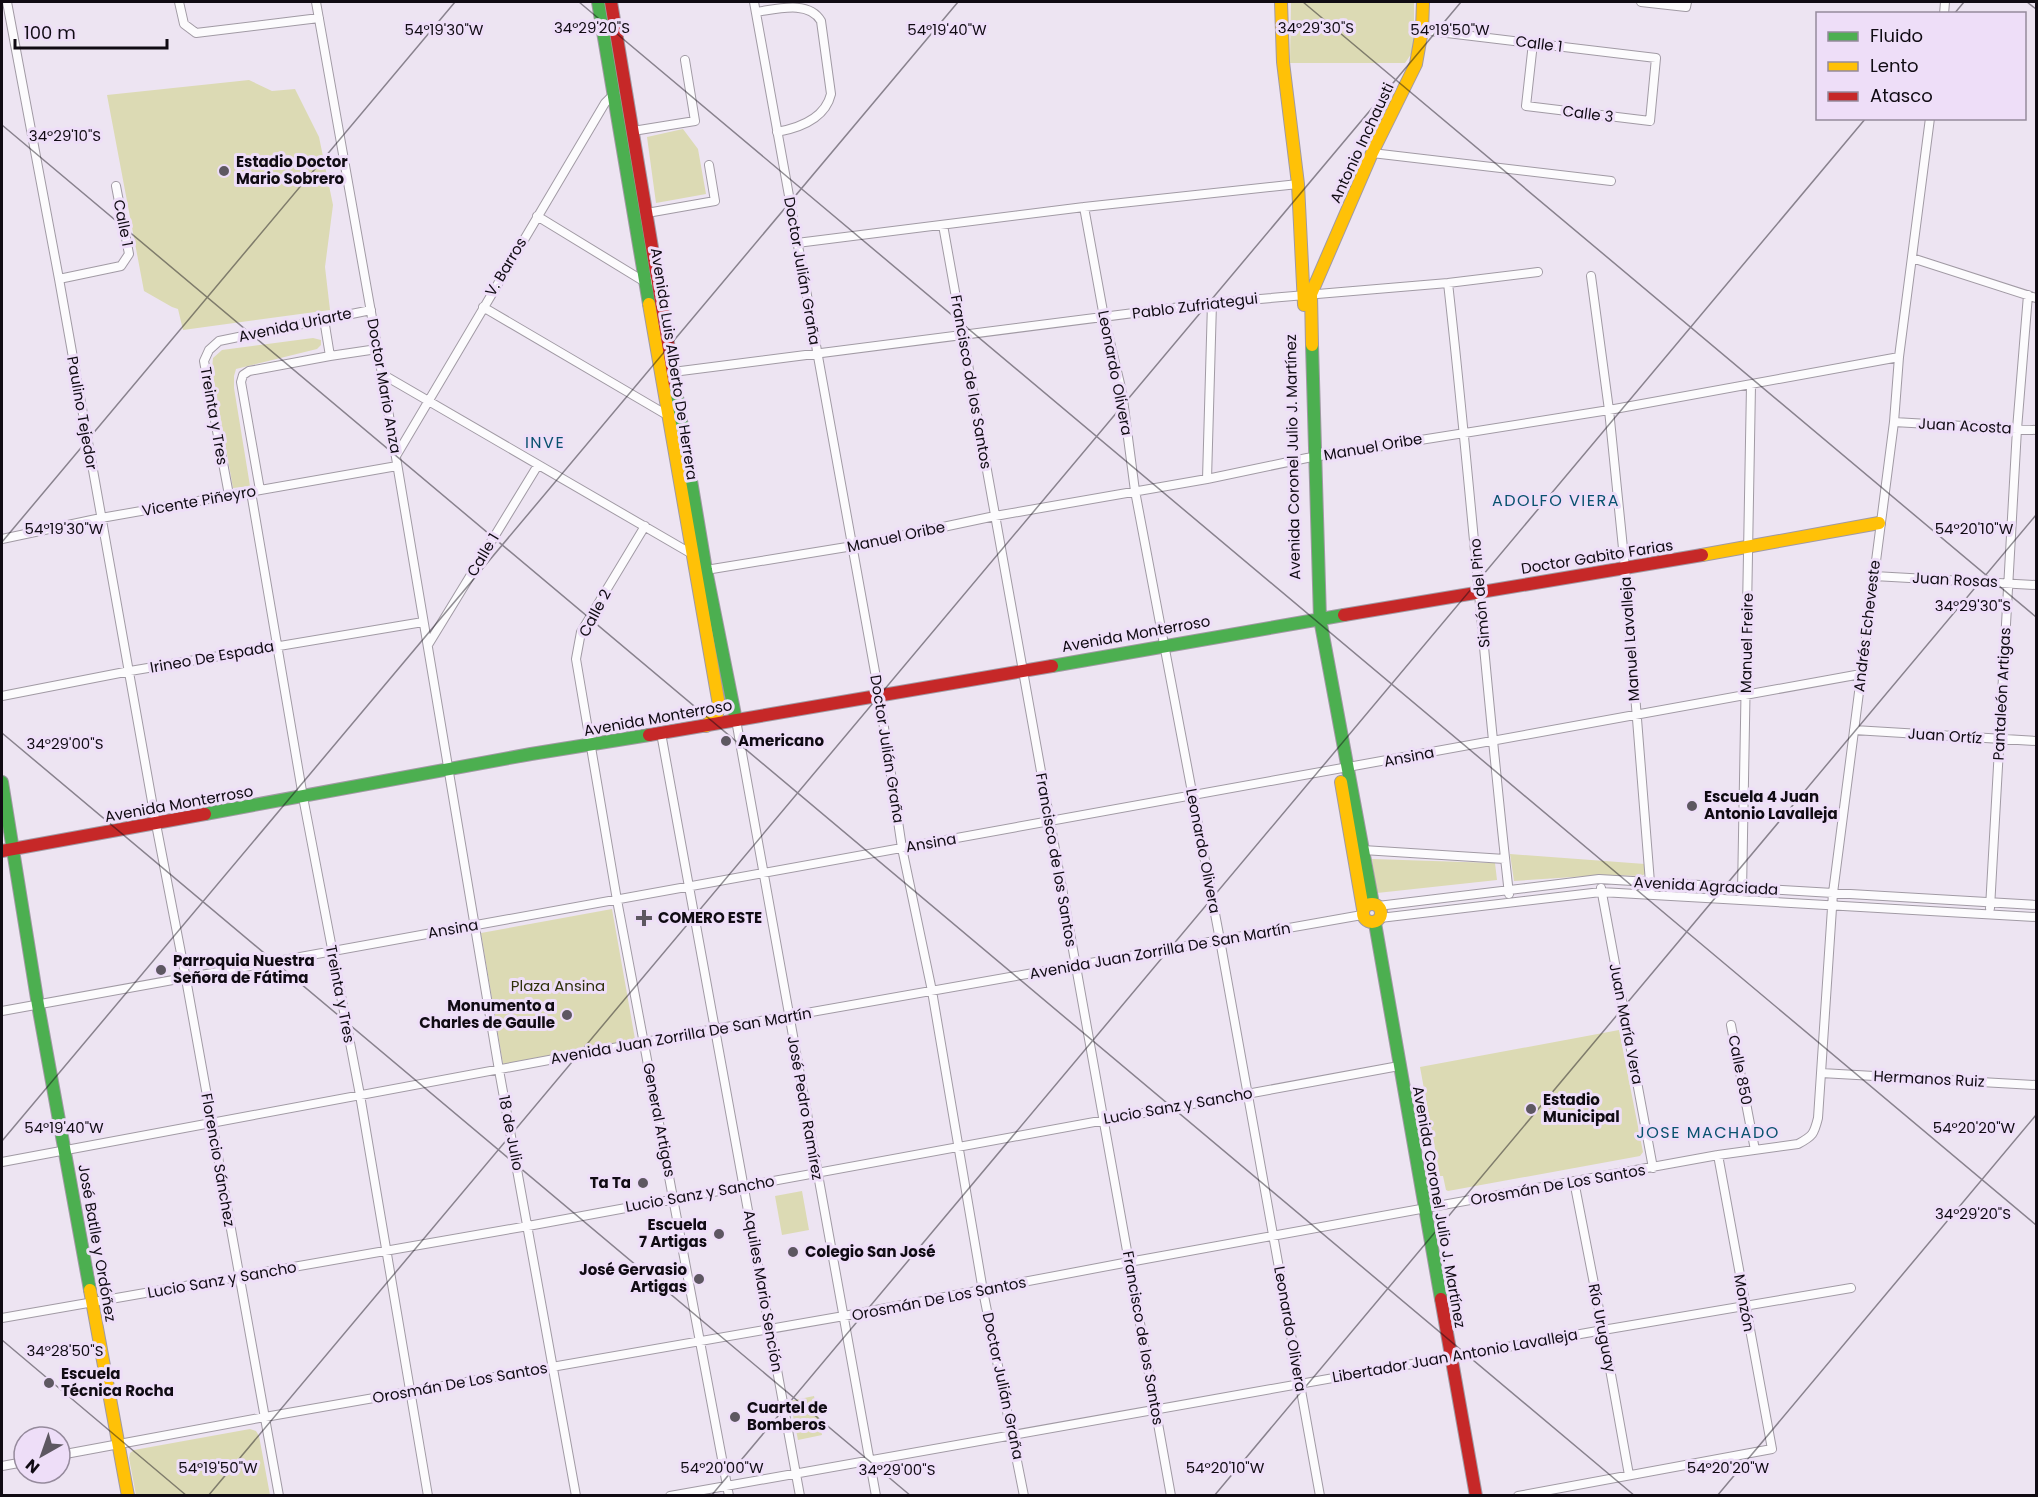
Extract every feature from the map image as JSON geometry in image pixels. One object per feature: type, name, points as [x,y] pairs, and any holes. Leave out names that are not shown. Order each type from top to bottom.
[{"type":"street","name":"Paulino Tejedor","points":[[7,2],[156,824]]},
{"type":"street","points":[[179,2],[183,24],[196,33],[319,18]]},
{"type":"street","name":"Doctor Mario Anza","points":[[316,2],[449,770]]},
{"type":"street","name":"Avenida Luis Alberto De Herrera","points":[[598,2],[613,93],[651,282],[674,372],[706,570],[736,720]]},
{"type":"street","name":"Avenida Luis Alberto De Herrera","points":[[611,2],[647,213],[651,282],[667,415],[719,705],[717,714],[706,726]]},
{"type":"street","name":"Doctor Julián Graña","points":[[754,2],[879,694],[902,848],[932,991],[983,1291],[1024,1496]]},
{"type":"street","name":"Avenida Coronel Julio J. Martínez","points":[[1281,2],[1283,62],[1298,184],[1308,294],[1310,458],[1316,620],[1372,912],[1476,1496]]},
{"type":"street","name":"Antonio Inchausti","points":[[1308,294],[1372,153],[1416,64],[1422,30],[1423,2]]},
{"type":"street","points":[[1641,2],[1687,4]]},
{"type":"street","points":[[756,12],[803,6],[817,13],[821,21],[830,100],[816,116],[803,126],[777,132]]},
{"type":"street","name":"Calle 1","points":[[1422,30],[1656,58],[1650,121]]},
{"type":"street","name":"Calle 3","points":[[1533,43],[1526,106],[1650,121]]},
{"type":"street","points":[[633,131],[695,121],[685,60]]},
{"type":"street","points":[[613,93],[627,91]]},
{"type":"street","name":"V. Barros","points":[[396,456],[537,216],[613,93]]},
{"type":"street","name":"Andrés Echeveste","points":[[1814,1133],[1818,1118],[1833,893],[1879,523],[1894,422],[1899,357],[1930,120]]},
{"type":"street","points":[[1372,153],[1611,181]]},
{"type":"street","points":[[647,213],[715,201],[709,165]]},
{"type":"street","points":[[797,243],[1084,207],[1298,184]]},
{"type":"street","name":"Calle 1","points":[[59,279],[121,266],[126,261],[129,254],[116,186]]},
{"type":"street","name":"Leonardo Olivera","points":[[1084,207],[1104,317],[1122,392],[1135,491],[1221,940],[1320,1496]]},
{"type":"street","points":[[537,216],[651,282]]},
{"type":"street","name":"Francisco de los Santos","points":[[943,225],[1171,1496]]},
{"type":"street","points":[[1912,258],[2032,296]]},
{"type":"street","name":"Pablo Zufriategui","points":[[674,372],[1212,303],[1448,283],[1538,272]]},
{"type":"street","name":"Manuel Lavalleja","points":[[1591,276],[1609,410],[1625,568],[1651,895]]},
{"type":"street","name":"Simón del Pino","points":[[1448,283],[1465,432],[1492,741],[1510,903]]},
{"type":"street","name":"Pantaleón Artigas","points":[[1989,914],[2017,429],[2032,296]]},
{"type":"street","points":[[1207,479],[1212,303]]},
{"type":"street","points":[[483,307],[667,415]]},
{"type":"street","name":"Avenida Uriarte","points":[[219,341],[371,310]]},
{"type":"street","points":[[324,319],[330,356]]},
{"type":"street","name":"Treinta y Tres","points":[[219,341],[209,350],[204,361],[229,495]]},
{"type":"street","points":[[256,491],[243,375],[249,371],[377,349]]},
{"type":"street","name":"Manuel Oribe","points":[[706,570],[853,546],[995,516],[1207,479],[1310,458],[1609,410],[1899,357]]},
{"type":"street","points":[[382,374],[645,526],[691,554],[706,570]]},
{"type":"street","name":"Manuel Freire","points":[[1742,900],[1751,385]]},
{"type":"street","name":"Juan Acosta","points":[[1894,422],[2037,430]]},
{"type":"street","name":"Calle 1","points":[[428,645],[538,465]]},
{"type":"street","name":"Vicente Piñeyro","points":[[2,539],[101,518],[397,466]]},
{"type":"street","name":"Treinta y Tres","points":[[256,491],[303,797],[360,1095],[428,1496]]},
{"type":"street","name":"Doctor Gabito Farias","points":[[1316,620],[1749,548],[1879,523]]},
{"type":"street","name":"Calle 2","points":[[592,745],[576,659],[581,632],[645,526]]},
{"type":"street","name":"Juan Rosas","points":[[1874,576],[2037,585]]},
{"type":"street","name":"Avenida Monterroso","points":[[6,850],[879,694],[1316,620]]},
{"type":"street","name":"Irineo De Espada","points":[[2,696],[130,671],[423,622]]},
{"type":"street","name":"Ansina","points":[[2,1011],[1861,674]]},
{"type":"street","name":"José Pedro Ramírez","points":[[736,720],[876,1496]]},
{"type":"street","name":"Juan Ortíz","points":[[1854,730],[2037,741]]},
{"type":"street","name":"Aquiles Mario Sención","points":[[661,733],[800,1496]]},
{"type":"street","name":"General Artigas","points":[[592,745],[617,900],[729,1496]]},
{"type":"street","name":"Avenida Coronel Julio J. Martínez","points":[[1343,769],[1363,850],[1372,912]]},
{"type":"street","name":"18 de Julio","points":[[449,770],[499,1070],[576,1496]]},
{"type":"street","name":"José Batlle y Ordóñez","points":[[2,782],[6,850],[38,1005],[128,1496]]},
{"type":"street","name":"Florencio Sánchez","points":[[156,824],[279,1496]]},
{"type":"street","points":[[1363,850],[1505,859]]},
{"type":"street","name":"Avenida Agraciada","points":[[1372,912],[1508,889],[1599,879],[2037,905]]},
{"type":"street","name":"Juan María Vera","points":[[1599,879],[1653,1168]]},
{"type":"street","name":"Avenida Agraciada","points":[[1372,912],[1510,903],[1601,892],[2037,916]]},
{"type":"street","name":"Avenida Juan Zorrilla De San Martín","points":[[2,1162],[715,1029],[1076,967],[1372,912]]},
{"type":"street","name":"Calle 850","points":[[1731,1025],[1755,1150]]},
{"type":"street","name":"Lucio Sanz y Sancho","points":[[2,1318],[528,1226],[1399,1066]]},
{"type":"street","name":"Hermanos Ruiz","points":[[1821,1073],[2037,1085]]},
{"type":"street","name":"Orosmán De Los Santos","points":[[72,1453],[983,1291],[1129,1262],[1718,1155],[1798,1144],[1814,1133]]},
{"type":"street","name":"Monzón","points":[[1629,1475],[1772,1449],[1718,1155]]},
{"type":"street","name":"Río Uruguay","points":[[1574,1181],[1629,1475]]},
{"type":"street","name":"Libertador Juan Antonio Lavalleja","points":[[670,1496],[1744,1305],[1851,1288]]},
{"type":"street","points":[[1518,1496],[1629,1475]]},
{"type":"green space","points":[[1291,2],[1414,2],[1414,50],[1405,63],[1290,63]]},
{"type":"green space","name":"Estadio Doctor Mario Sobrero","points":[[249,80],[272,91],[295,89],[319,137],[333,205],[325,267],[330,310],[183,330],[178,309],[144,291],[107,95]]},
{"type":"green space","points":[[683,129],[698,149],[706,194],[656,203],[647,137]]},
{"type":"green space","points":[[313,338],[321,340],[321,345],[317,349],[236,369],[234,388],[250,486],[233,488],[212,369],[213,358],[222,350]]},
{"type":"green space","points":[[1510,854],[1645,864],[1645,874],[1514,881]]},
{"type":"green space","points":[[1372,859],[1495,863],[1497,880],[1377,893]]},
{"type":"green space","name":"Plaza Ansina","points":[[612,909],[635,1039],[503,1064],[481,933]]},
{"type":"green space","name":"Estadio Municipal","points":[[1619,1030],[1643,1152],[1640,1156],[1446,1190],[1443,1176],[1440,1176],[1420,1067]]},
{"type":"green space","points":[[802,1191],[809,1230],[782,1235],[775,1196]]},
{"type":"green space","points":[[814,1396],[822,1435],[798,1440],[790,1401]]},
{"type":"green space","points":[[250,1429],[256,1431],[259,1436],[270,1495],[136,1495],[129,1458],[130,1453],[134,1450]]},
{"type":"traffic: fast","points":[[598,2],[649,304]]},
{"type":"traffic: fast","points":[[1312,345],[1320,619],[1373,904]]},
{"type":"traffic: fast","points":[[675,385],[706,570],[736,720]]},
{"type":"traffic: fast","points":[[1052,666],[1344,615]]},
{"type":"traffic: fast","points":[[205,814],[531,754],[649,735]]},
{"type":"traffic: fast","points":[[2,782],[38,1005],[90,1290]]},
{"type":"traffic: fast","points":[[1375,923],[1441,1299]]},
{"type":"traffic: slow","points":[[1281,2],[1283,62],[1298,184],[1304,305]]},
{"type":"traffic: slow","points":[[1312,345],[1311,294],[1372,153],[1416,64],[1422,30],[1423,2]]},
{"type":"traffic: slow","points":[[649,304],[719,705],[717,714],[706,726]]},
{"type":"traffic: slow","points":[[1702,555],[1879,523]]},
{"type":"traffic: slow","points":[[1341,782],[1363,909]]},
{"type":"traffic: slow","points":[[1368,904],[1376,904],[1381,909],[1381,913],[1379,920],[1368,922],[1363,917],[1363,909],[1368,904]]},
{"type":"traffic: slow","points":[[90,1290],[128,1496]]},
{"type":"traffic: jam","points":[[611,2],[675,385]]},
{"type":"traffic: jam","points":[[1344,615],[1702,555]]},
{"type":"traffic: jam","points":[[649,735],[1052,666]]},
{"type":"traffic: jam","points":[[2,851],[205,814]]},
{"type":"traffic: jam","points":[[1441,1299],[1476,1496]]},
{"type":"place","name":"Estadio Doctor Mario Sobrero","points":[[224,171]]},
{"type":"place","name":"Americano","points":[[726,741]]},
{"type":"place","name":"Escuela 4 Juan Antonio Lavalleja","points":[[1692,806]]},
{"type":"place","name":"COMERO ESTE","points":[[644,918]]},
{"type":"place","name":"Parroquia Nuestra Señora de Fátima","points":[[161,970]]},
{"type":"place","name":"Monumento a Charles de Gaulle","points":[[567,1015]]},
{"type":"place","name":"Estadio Municipal","points":[[1531,1109]]},
{"type":"place","name":"Ta Ta","points":[[643,1183]]},
{"type":"place","name":"Escuela 7 Artigas","points":[[719,1234]]},
{"type":"place","name":"Colegio San José","points":[[793,1252]]},
{"type":"place","name":"José Gervasio Artigas","points":[[699,1279]]},
{"type":"place","name":"Escuela Técnica Rocha","points":[[49,1383]]},
{"type":"place","name":"Cuartel de Bomberos","points":[[735,1417]]},
{"type":"district","name":"INVE","points":[[545,442]]},
{"type":"district","name":"ADOLFO VIERA","points":[[1556,500]]},
{"type":"district","name":"JOSE MACHADO","points":[[1708,1132]]}]
